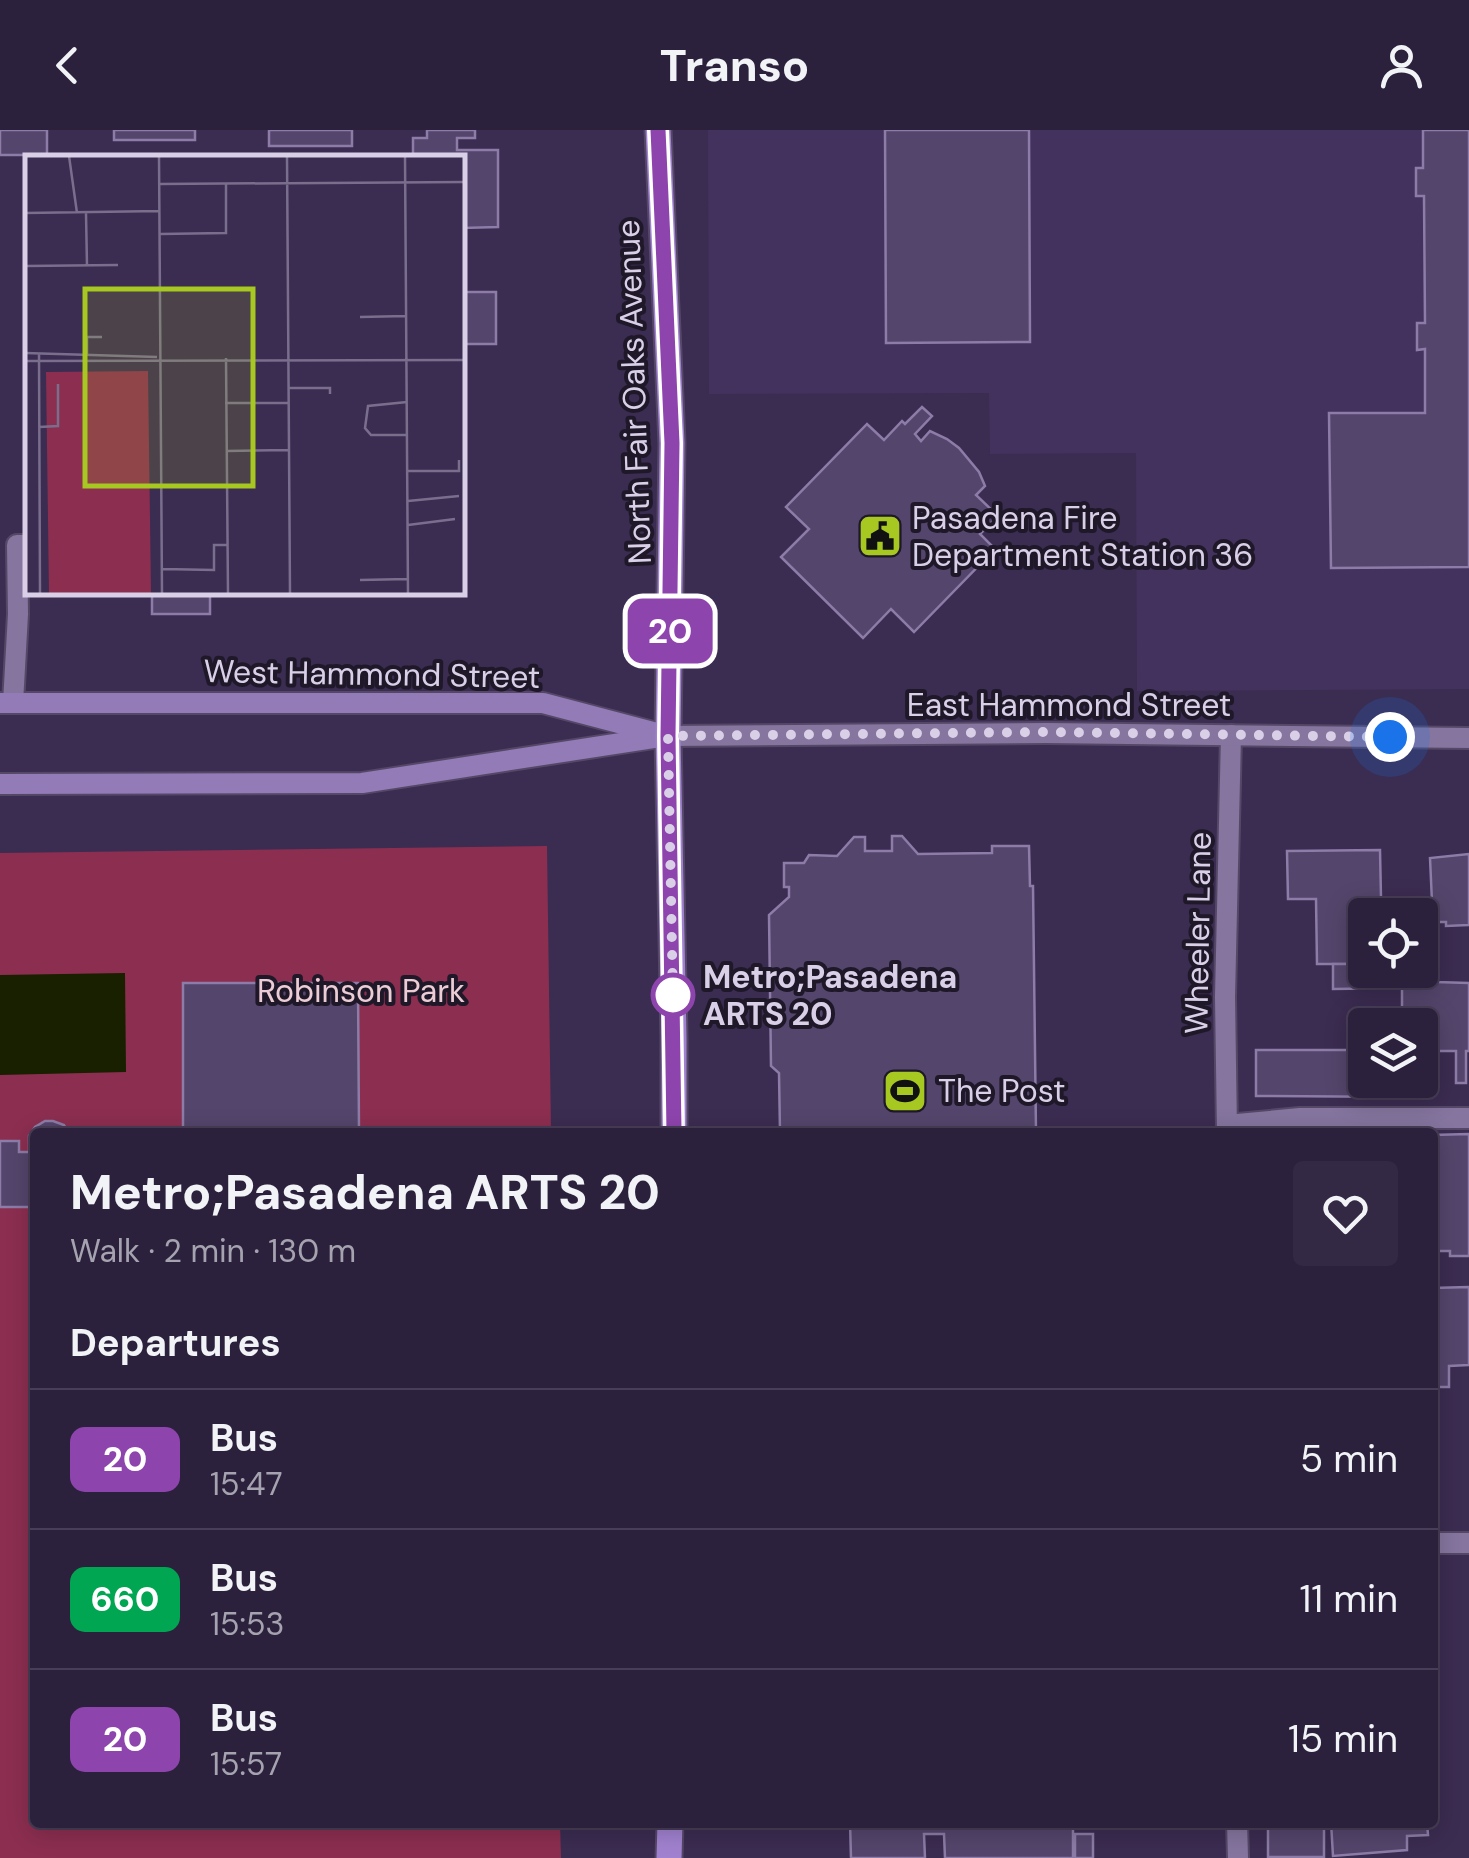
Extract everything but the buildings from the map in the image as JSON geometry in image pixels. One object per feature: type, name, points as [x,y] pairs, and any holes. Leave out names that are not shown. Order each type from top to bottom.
[{"type":"main road","name":"North Fair Oaks Avenue","points":[[658,130],[672,443],[668,736],[674,1128]]},
{"type":"main road","points":[[669,1858],[670,1828]]},
{"type":"street","points":[[7,702],[18,614],[17,545],[25,545]]},
{"type":"street","name":"West Hammond Street","points":[[7,702],[543,702],[668,736]]},
{"type":"street","name":"East Hammond Street","points":[[668,736],[1046,732],[1469,738]]},
{"type":"street","name":"Wheeler Lane","points":[[1227,1128],[1225,997],[1231,735]]},
{"type":"street","points":[[0,784],[362,783],[668,736]]},
{"type":"street","points":[[1234,1128],[1300,1118],[1469,1118]]},
{"type":"street","points":[[1438,1543],[1469,1542]]},
{"type":"street","points":[[1237,1828],[1238,1858]]},
{"type":"shaded area","points":[[708,130],[1469,130],[1469,689],[1137,691],[1136,453],[990,454],[989,393],[709,394]]},
{"type":"shaded area","points":[[125,973],[126,1072],[0,1075],[0,975]]},
{"type":"green space","name":"Robinson Park","points":[[547,846],[551,1128],[30,1128],[30,1828],[560,1828],[561,1858],[0,1858],[0,853]]},
{"type":"bus line","name":"20","points":[[658,130],[672,443],[668,736],[674,1128]]},
{"type":"place","name":"Pasadena Fire Department Station 36","points":[[880,536]]},
{"type":"place","name":"Metro;Pasadena ARTS 20","points":[[673,995]]},
{"type":"place","name":"The Post","points":[[905,1091]]},
{"type":"route","points":[[673,995],[673,1002],[668,736],[1046,732],[1390,737]]}]
